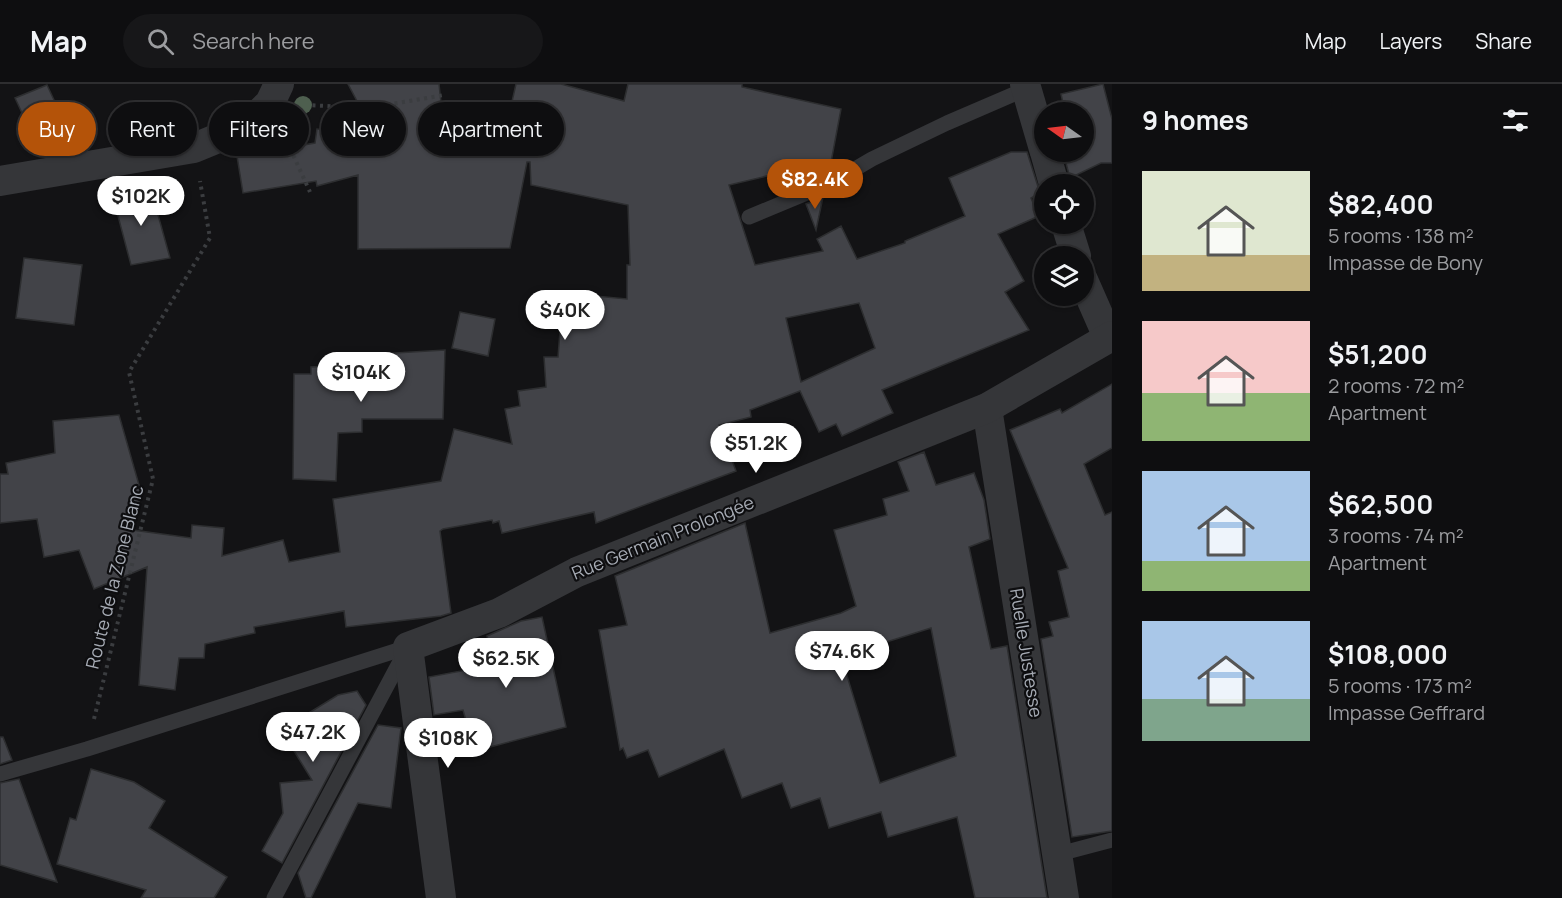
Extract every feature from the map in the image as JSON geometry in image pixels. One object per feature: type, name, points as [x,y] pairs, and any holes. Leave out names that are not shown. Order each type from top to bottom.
[{"type":"street","points":[[1026,86],[1034,114]]},
{"type":"street","points":[[197,147],[245,127],[274,93]]},
{"type":"street","points":[[0,181],[147,156]]},
{"type":"street","points":[[1094,303],[1110,336]]},
{"type":"street","name":"Rue Germain Prolongée","points":[[408,647],[499,614],[577,572],[987,408],[1110,336]]},
{"type":"street","name":"Ruelle Justesse","points":[[987,408],[1059,854],[1064,898]]},
{"type":"street","points":[[408,647],[441,898]]},
{"type":"lane","points":[[749,217],[833,182],[947,123],[1026,86]]},
{"type":"lane","points":[[0,774],[87,749],[408,647]]},
{"type":"lane","points":[[274,898],[408,647]]},
{"type":"lane","points":[[1059,854],[1112,840]]},
{"type":"path","points":[[310,192],[274,93],[369,108],[444,95]]},
{"type":"path","name":"Route de la Zone Blanc","points":[[87,749],[153,479],[129,372],[210,238],[195,156]]},
{"type":"building","points":[[348,84],[439,84],[441,102],[418,102],[418,156],[564,156],[564,102],[512,102],[516,84],[561,84],[624,101],[628,84],[742,84],[742,87],[841,109],[829,173],[799,186],[797,182],[771,175],[729,185],[755,265],[823,251],[817,239],[841,226],[857,259],[905,243],[905,241],[965,216],[949,178],[1011,152],[1027,152],[1034,174],[1034,196],[1031,198],[1034,205],[1034,218],[998,234],[1024,281],[1005,292],[1029,330],[882,390],[893,413],[842,436],[836,424],[819,432],[800,391],[750,410],[751,417],[719,425],[736,471],[596,523],[594,512],[502,533],[499,521],[493,523],[492,520],[443,529],[440,531],[451,613],[346,627],[344,611],[254,627],[255,633],[205,644],[204,658],[179,658],[175,690],[139,685],[147,567],[94,589],[79,550],[44,557],[37,519],[0,523],[0,474],[8,474],[6,463],[55,453],[53,421],[119,415],[141,492],[133,530],[191,538],[192,525],[224,528],[222,556],[283,540],[289,562],[340,552],[333,499],[441,481],[454,429],[512,444],[505,409],[520,406],[518,391],[546,387],[544,357],[558,357],[563,293],[627,299],[627,265],[630,265],[628,205],[531,185],[530,162],[527,162],[510,248],[358,249],[358,175],[317,186],[316,181],[243,193],[237,156],[309,156],[309,144],[315,143],[317,129],[321,129],[321,156],[406,156],[406,102],[357,102]],"holes":[[[859,303],[875,348],[801,382],[786,318]]]},
{"type":"building","points":[[1103,84],[1112,119],[1112,163],[1101,163],[1078,174],[1069,174],[1066,162],[1094,162],[1094,102],[1063,102],[1061,94]]},
{"type":"building","points":[[47,85],[55,102],[18,102],[18,104],[15,98]]},
{"type":"building","points":[[150,186],[170,258],[131,265],[113,197]]},
{"type":"building","points":[[823,197],[816,230],[806,204]]},
{"type":"building","points":[[24,258],[82,265],[74,325],[16,318]]},
{"type":"building","points":[[460,312],[495,319],[488,356],[452,348]]},
{"type":"building","points":[[445,350],[443,419],[362,419],[362,432],[338,433],[336,481],[293,479],[294,374],[311,374],[311,367],[363,364],[362,355]]},
{"type":"building","points":[[1112,384],[1112,448],[1084,464],[1105,515],[1112,512],[1112,831],[1072,837],[1041,639],[1053,636],[1049,622],[1069,617],[1058,571],[1068,568],[1010,430],[1060,409],[1062,413]]},
{"type":"building","points":[[924,452],[936,485],[974,473],[984,500],[990,539],[969,547],[991,649],[1007,646],[1047,898],[975,898],[957,817],[888,837],[881,812],[829,828],[820,798],[791,808],[782,783],[742,798],[724,749],[659,777],[648,750],[627,758],[623,748],[620,750],[599,630],[627,625],[615,576],[745,523],[770,633],[841,613],[856,606],[834,530],[887,515],[883,499],[909,491],[898,462]],"holes":[[[931,628],[956,756],[880,783],[844,666],[850,665],[848,654]]]},
{"type":"building","points":[[542,617],[566,727],[475,751],[463,710],[434,715],[429,677],[493,665],[487,636],[521,621]]},
{"type":"building","points":[[357,691],[366,705],[282,863],[262,851],[283,813],[280,783],[312,780],[281,730],[338,695]]},
{"type":"building","points":[[378,725],[401,728],[391,808],[358,803],[311,898],[306,898],[298,873]]},
{"type":"building","points":[[0,737],[3,737],[12,760],[0,764]]},
{"type":"building","points":[[91,769],[134,782],[165,801],[149,828],[227,877],[214,898],[141,898],[146,890],[57,864],[70,818],[76,820]]},
{"type":"building","points":[[19,779],[57,882],[0,865],[0,783]]}]
